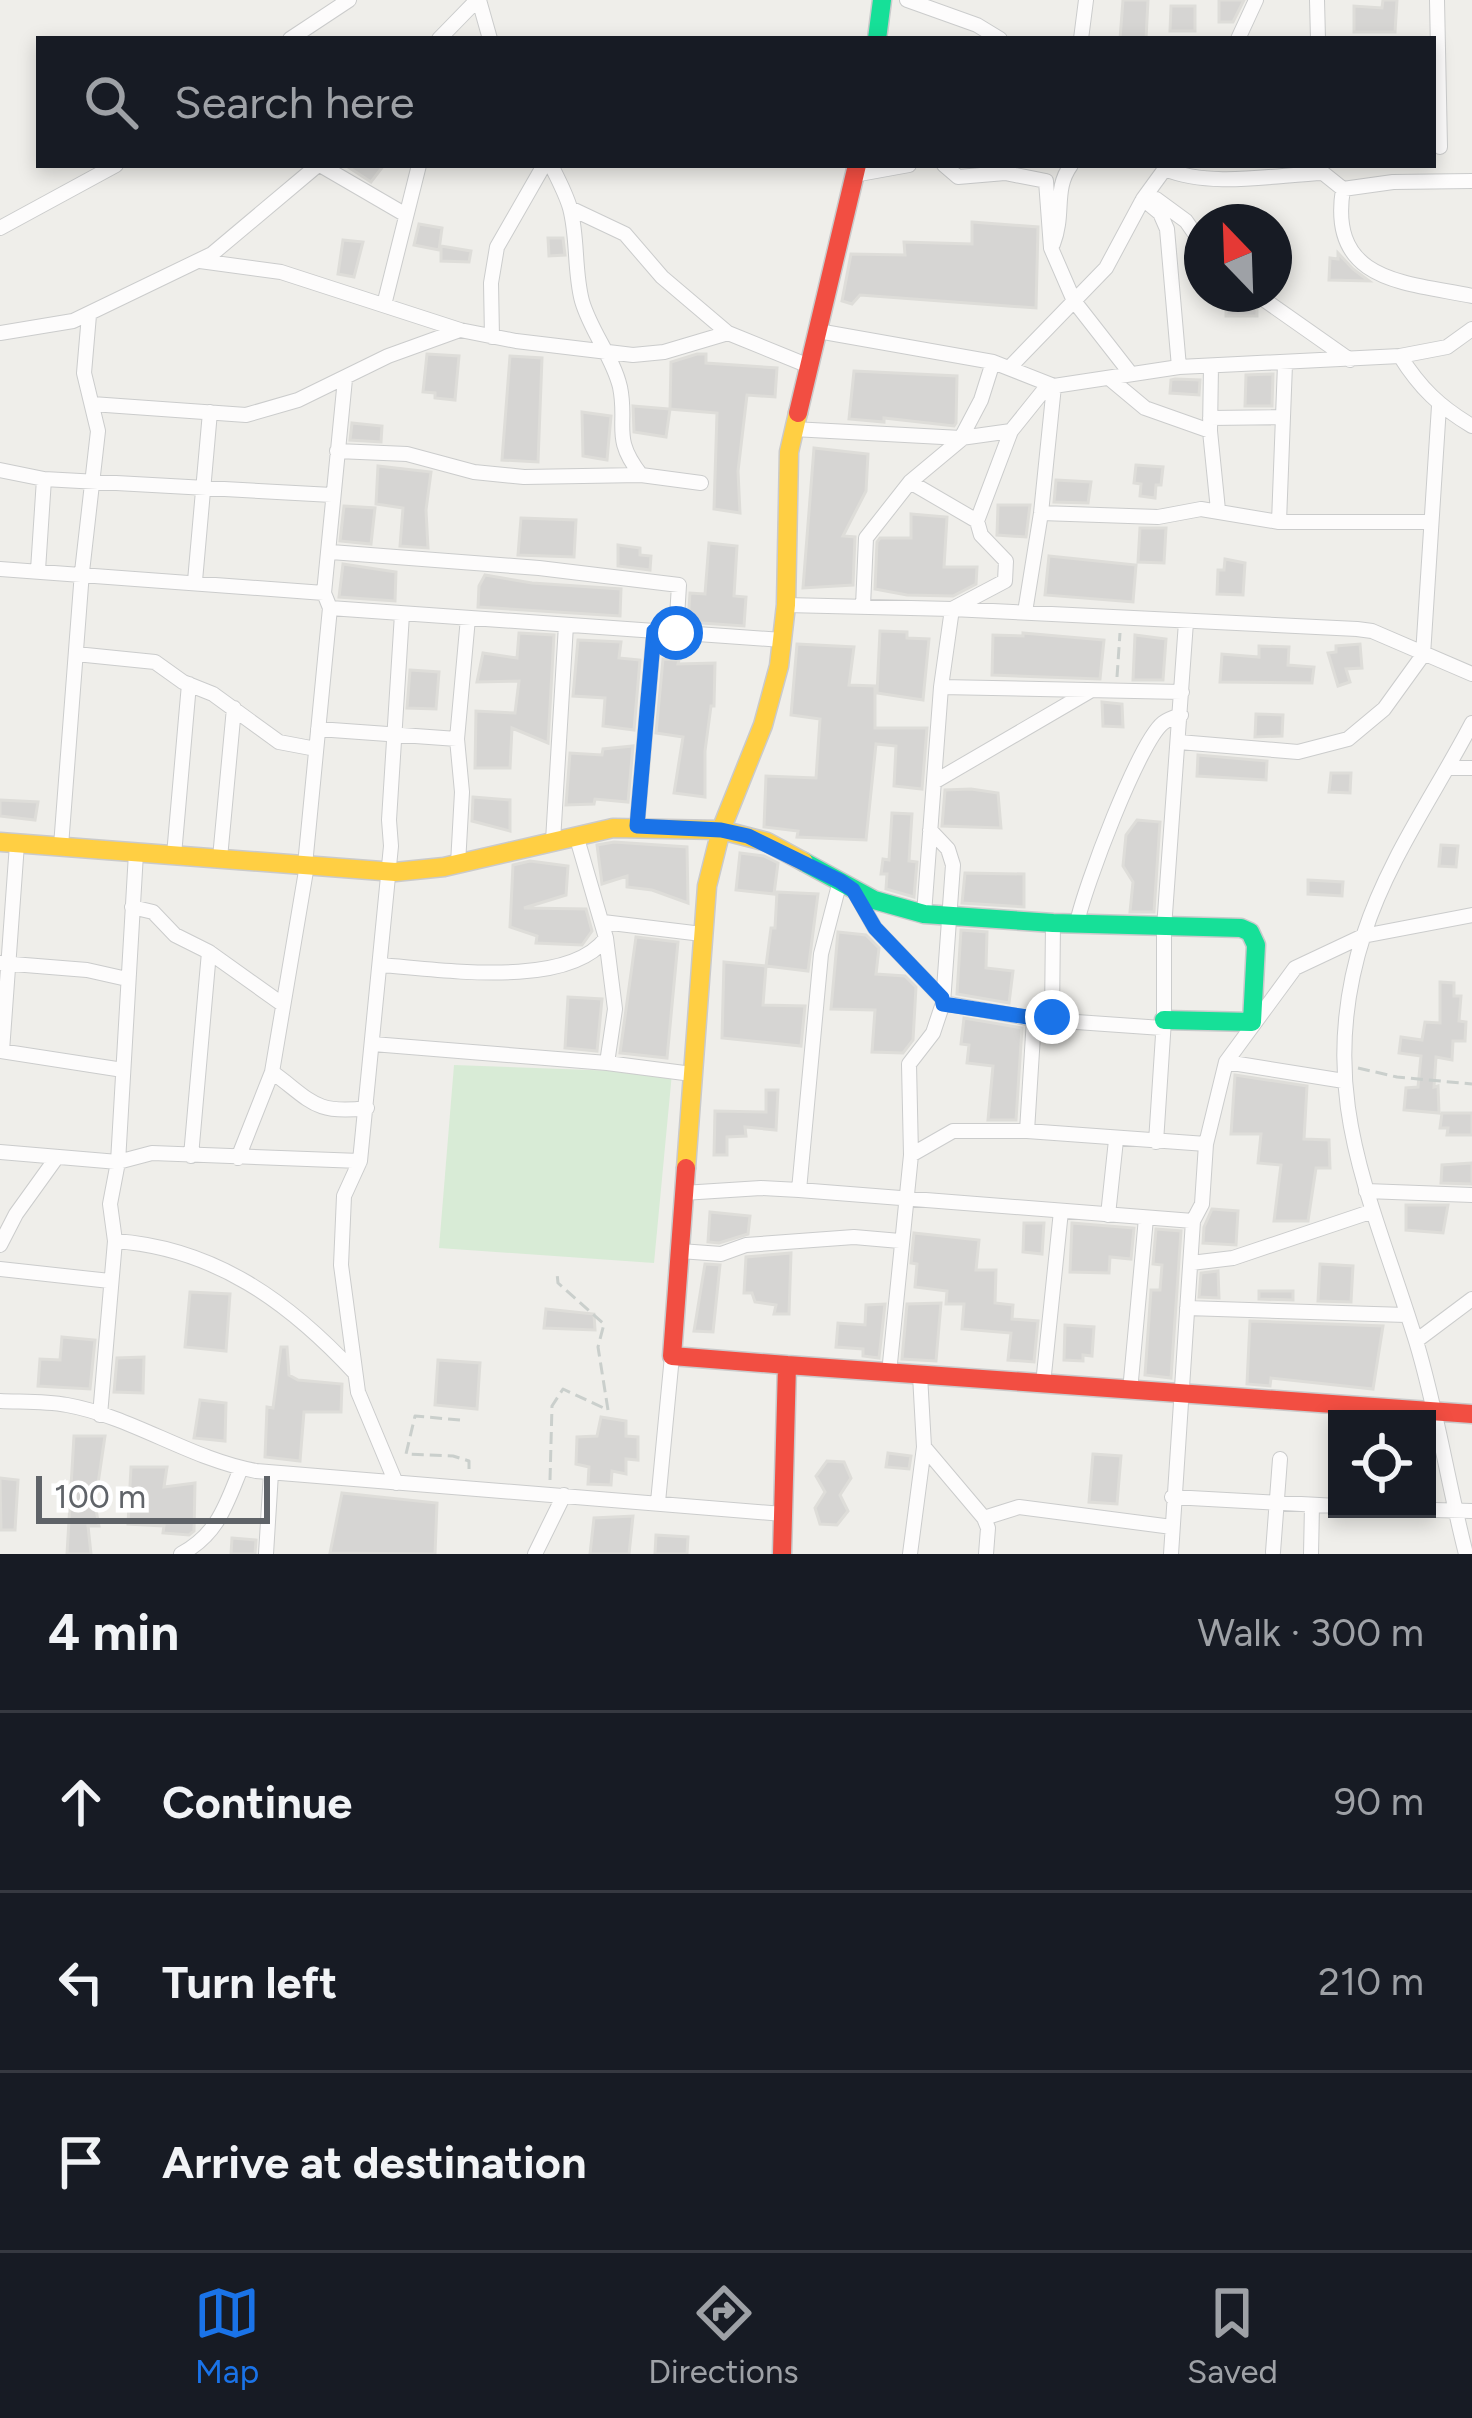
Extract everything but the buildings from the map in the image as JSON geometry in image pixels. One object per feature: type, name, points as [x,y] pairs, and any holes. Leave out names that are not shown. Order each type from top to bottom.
[{"type":"street","points":[[295,36],[349,0]]},
{"type":"street","points":[[442,36],[478,0],[489,36]]},
{"type":"street","points":[[877,36],[882,0]]},
{"type":"street","points":[[907,0],[995,36]]},
{"type":"street","points":[[1081,36],[1086,0]]},
{"type":"street","points":[[1239,36],[1256,0]]},
{"type":"street","points":[[1317,0],[1318,36]]},
{"type":"street","points":[[1437,0],[1440,147]]},
{"type":"street","points":[[0,228],[110,168]]},
{"type":"street","points":[[0,333],[59,325],[88,315],[200,261],[315,168]]},
{"type":"street","points":[[324,168],[406,215]]},
{"type":"street","points":[[384,304],[418,168]]},
{"type":"street","points":[[492,338],[491,283],[497,247],[546,168]]},
{"type":"street","points":[[550,168],[570,208],[582,301],[621,392],[620,436],[641,475]]},
{"type":"street","points":[[948,168],[958,176],[1006,173],[1046,181],[1051,248],[1074,301],[1131,374]]},
{"type":"street","points":[[1051,248],[1062,221],[1061,182],[1069,168]]},
{"type":"street","points":[[1009,368],[1106,268],[1165,168]]},
{"type":"street","points":[[1168,168],[1180,176],[1207,177],[1323,169],[1343,189],[1341,232],[1358,260],[1387,279],[1472,296]]},
{"type":"street","points":[[658,1502],[707,886],[721,830],[763,725],[782,640],[789,452],[855,170]]},
{"type":"street","points":[[1343,189],[1394,182],[1472,182]]},
{"type":"street","points":[[1145,196],[1184,220]]},
{"type":"street","points":[[1145,196],[1166,229],[1179,368]]},
{"type":"street","points":[[570,208],[625,234],[662,278],[728,333],[809,366]]},
{"type":"street","points":[[200,261],[280,272],[492,338],[633,355],[664,352],[728,333]]},
{"type":"street","points":[[1282,312],[1350,359]]},
{"type":"street","points":[[61,846],[98,431],[84,373],[88,315]]},
{"type":"street","points":[[818,331],[993,362],[1051,386],[1179,368],[1400,356],[1447,347],[1472,329]]},
{"type":"street","points":[[92,404],[246,416],[460,330]]},
{"type":"street","points":[[1400,356],[1439,406],[1472,426]]},
{"type":"street","points":[[863,606],[866,538],[910,482],[963,437],[993,362]]},
{"type":"street","points":[[1279,522],[1285,364]]},
{"type":"street","points":[[1211,366],[1210,424],[1218,510]]},
{"type":"street","points":[[1109,378],[1145,408],[1210,424],[1283,417]]},
{"type":"street","points":[[238,1158],[272,1072],[306,865],[332,495],[345,379]]},
{"type":"street","points":[[952,609],[994,590],[1007,576],[1006,561],[981,535],[977,521],[1012,431],[1051,386]]},
{"type":"street","points":[[1025,612],[1041,513],[1051,386]]},
{"type":"street","points":[[1179,742],[1298,752],[1348,739],[1384,709],[1423,655],[1439,406]]},
{"type":"street","points":[[195,581],[210,412]]},
{"type":"street","points":[[793,429],[963,437],[1012,431]]},
{"type":"street","points":[[337,451],[407,454],[474,472],[524,477],[641,475],[701,483]]},
{"type":"street","points":[[0,470],[44,479],[332,495]]},
{"type":"street","points":[[38,570],[44,479]]},
{"type":"street","points":[[910,482],[977,521]]},
{"type":"street","points":[[1041,513],[1158,517],[1218,510],[1279,522],[1430,522]]},
{"type":"street","points":[[331,552],[539,568],[679,585],[676,633]]},
{"type":"street","points":[[0,569],[195,581],[402,614],[782,640]]},
{"type":"street","points":[[786,605],[1357,629],[1472,674]]},
{"type":"street","points":[[924,914],[941,687],[952,609]]},
{"type":"street","points":[[396,1483],[365,1411],[355,1372],[341,1265],[344,1196],[360,1161],[373,1044],[391,845],[388,820],[402,614]]},
{"type":"street","points":[[458,863],[463,792],[457,739],[468,618]]},
{"type":"street","points":[[1156,1142],[1164,928],[1186,622]]},
{"type":"street","points":[[553,841],[566,625]]},
{"type":"street","points":[[637,826],[654,631]]},
{"type":"street","points":[[76,654],[155,662],[234,708],[280,742],[316,749]]},
{"type":"street","points":[[174,855],[189,684]]},
{"type":"street","points":[[941,687],[1182,692]]},
{"type":"street","points":[[934,782],[1091,690]]},
{"type":"street","points":[[220,858],[234,708]]},
{"type":"street","points":[[1077,923],[1115,814],[1145,751],[1162,723],[1181,715]]},
{"type":"street","points":[[1431,1410],[1416,1341],[1348,1124],[1344,1073],[1349,1002],[1363,936],[1379,893],[1472,723]]},
{"type":"street","points":[[318,729],[457,739]]},
{"type":"street","points":[[1449,768],[1472,768]]},
{"type":"street","points":[[123,1070],[1,1051],[8,843],[420,871],[637,826],[721,830],[767,842],[846,886],[924,914],[1240,928],[1250,932],[1256,945],[1252,1022]]},
{"type":"street","points":[[889,1372],[911,1155],[909,1064],[933,1033],[942,1000],[949,914],[952,856],[930,830]]},
{"type":"street","points":[[576,835],[606,938],[614,1009],[607,1063]]},
{"type":"street","points":[[100,1415],[115,1240],[110,1204],[118,1162],[136,853]]},
{"type":"street","points":[[846,886],[875,928],[942,1000],[1034,1018],[1163,1024],[1252,1022]]},
{"type":"street","points":[[799,1190],[821,954],[846,886]]},
{"type":"street","points":[[132,907],[153,912],[176,935],[209,952],[282,1004]]},
{"type":"street","points":[[1171,1554],[1193,1221],[1202,1204],[1206,1144],[1226,1062],[1295,968],[1363,936],[1472,915]]},
{"type":"street","points":[[603,922],[702,934]]},
{"type":"street","points":[[1052,1017],[1053,923]]},
{"type":"street","points":[[380,965],[527,970],[580,961],[606,938]]},
{"type":"street","points":[[191,1156],[209,952]]},
{"type":"street","points":[[3,963],[87,970],[127,979]]},
{"type":"street","points":[[1027,1131],[1034,1018]]},
{"type":"street","points":[[373,1044],[692,1074]]},
{"type":"street","points":[[1226,1062],[1344,1073]]},
{"type":"street","points":[[272,1072],[304,1101],[321,1108],[339,1112],[367,1108]]},
{"type":"street","points":[[911,1155],[953,1131],[1027,1131],[1206,1144]]},
{"type":"street","points":[[1108,1215],[1116,1140]]},
{"type":"street","points":[[0,1152],[118,1162],[152,1154],[360,1161]]},
{"type":"street","points":[[0,1245],[57,1157]]},
{"type":"street","points":[[683,1193],[761,1187],[1193,1221]]},
{"type":"street","points":[[1366,1191],[1472,1195]]},
{"type":"street","points":[[1043,1384],[1061,1211]]},
{"type":"street","points":[[1191,1263],[1233,1258],[1372,1211]]},
{"type":"street","points":[[1130,1390],[1146,1218]]},
{"type":"street","points":[[680,1251],[721,1254],[746,1245],[854,1237],[900,1241]]},
{"type":"street","points":[[115,1240],[179,1251],[276,1298],[355,1372]]},
{"type":"street","points":[[0,1269],[110,1281]]},
{"type":"street","points":[[1416,1341],[1472,1299]]},
{"type":"street","points":[[1186,1308],[1406,1315]]},
{"type":"street","points":[[672,1356],[1392,1410]]},
{"type":"street","points":[[782,1554],[787,1365]]},
{"type":"street","points":[[910,1554],[924,1447],[920,1375]]},
{"type":"street","points":[[0,1383],[3,1401],[65,1405],[241,1468],[783,1514]]},
{"type":"street","points":[[1436,1413],[1472,1414]]},
{"type":"street","points":[[1436,1430],[1466,1554]]},
{"type":"street","points":[[924,1447],[984,1518],[986,1554]]},
{"type":"street","points":[[1273,1552],[1280,1459]]},
{"type":"street","points":[[182,1554],[219,1524],[241,1468]]},
{"type":"street","points":[[266,1554],[271,1472]]},
{"type":"street","points":[[535,1554],[557,1494]]},
{"type":"street","points":[[1172,1497],[1328,1506]]},
{"type":"street","points":[[1311,1554],[1312,1505]]},
{"type":"street","points":[[984,1518],[1019,1507],[1172,1528]]},
{"type":"street","points":[[1436,1511],[1472,1510]]},
{"type":"path","points":[[1116,690],[1121,619]]},
{"type":"path","points":[[1344,1073],[1472,1084]]},
{"type":"path","points":[[557,1273],[558,1283],[604,1324],[598,1347],[608,1410],[563,1388],[552,1406],[557,1494]]},
{"type":"path","points":[[460,1420],[415,1416],[406,1454],[469,1461],[469,1488]]},
{"type":"green space","points":[[454,1065],[672,1073],[654,1263],[439,1248]]},
{"type":"traffic: fast","points":[[877,36],[882,0]]},
{"type":"traffic: fast","points":[[804,862],[874,900],[924,914],[1250,932],[1256,945],[1252,1022],[1164,1020]]},
{"type":"traffic: slow","points":[[686,1168],[707,886],[721,830],[763,725],[779,666],[786,605],[789,452],[798,413]]},
{"type":"traffic: slow","points":[[0,842],[395,872],[444,867],[613,828],[721,830],[767,842],[804,862]]},
{"type":"traffic: jam","points":[[798,413],[856,168]]},
{"type":"traffic: jam","points":[[686,1168],[672,1356],[787,1365],[782,1554]]},
{"type":"traffic: jam","points":[[787,1365],[1472,1414]]},
{"type":"route","points":[[676,633],[654,631],[637,826],[721,830],[767,842],[853,890],[875,928],[943,1004],[1052,1017]]}]
